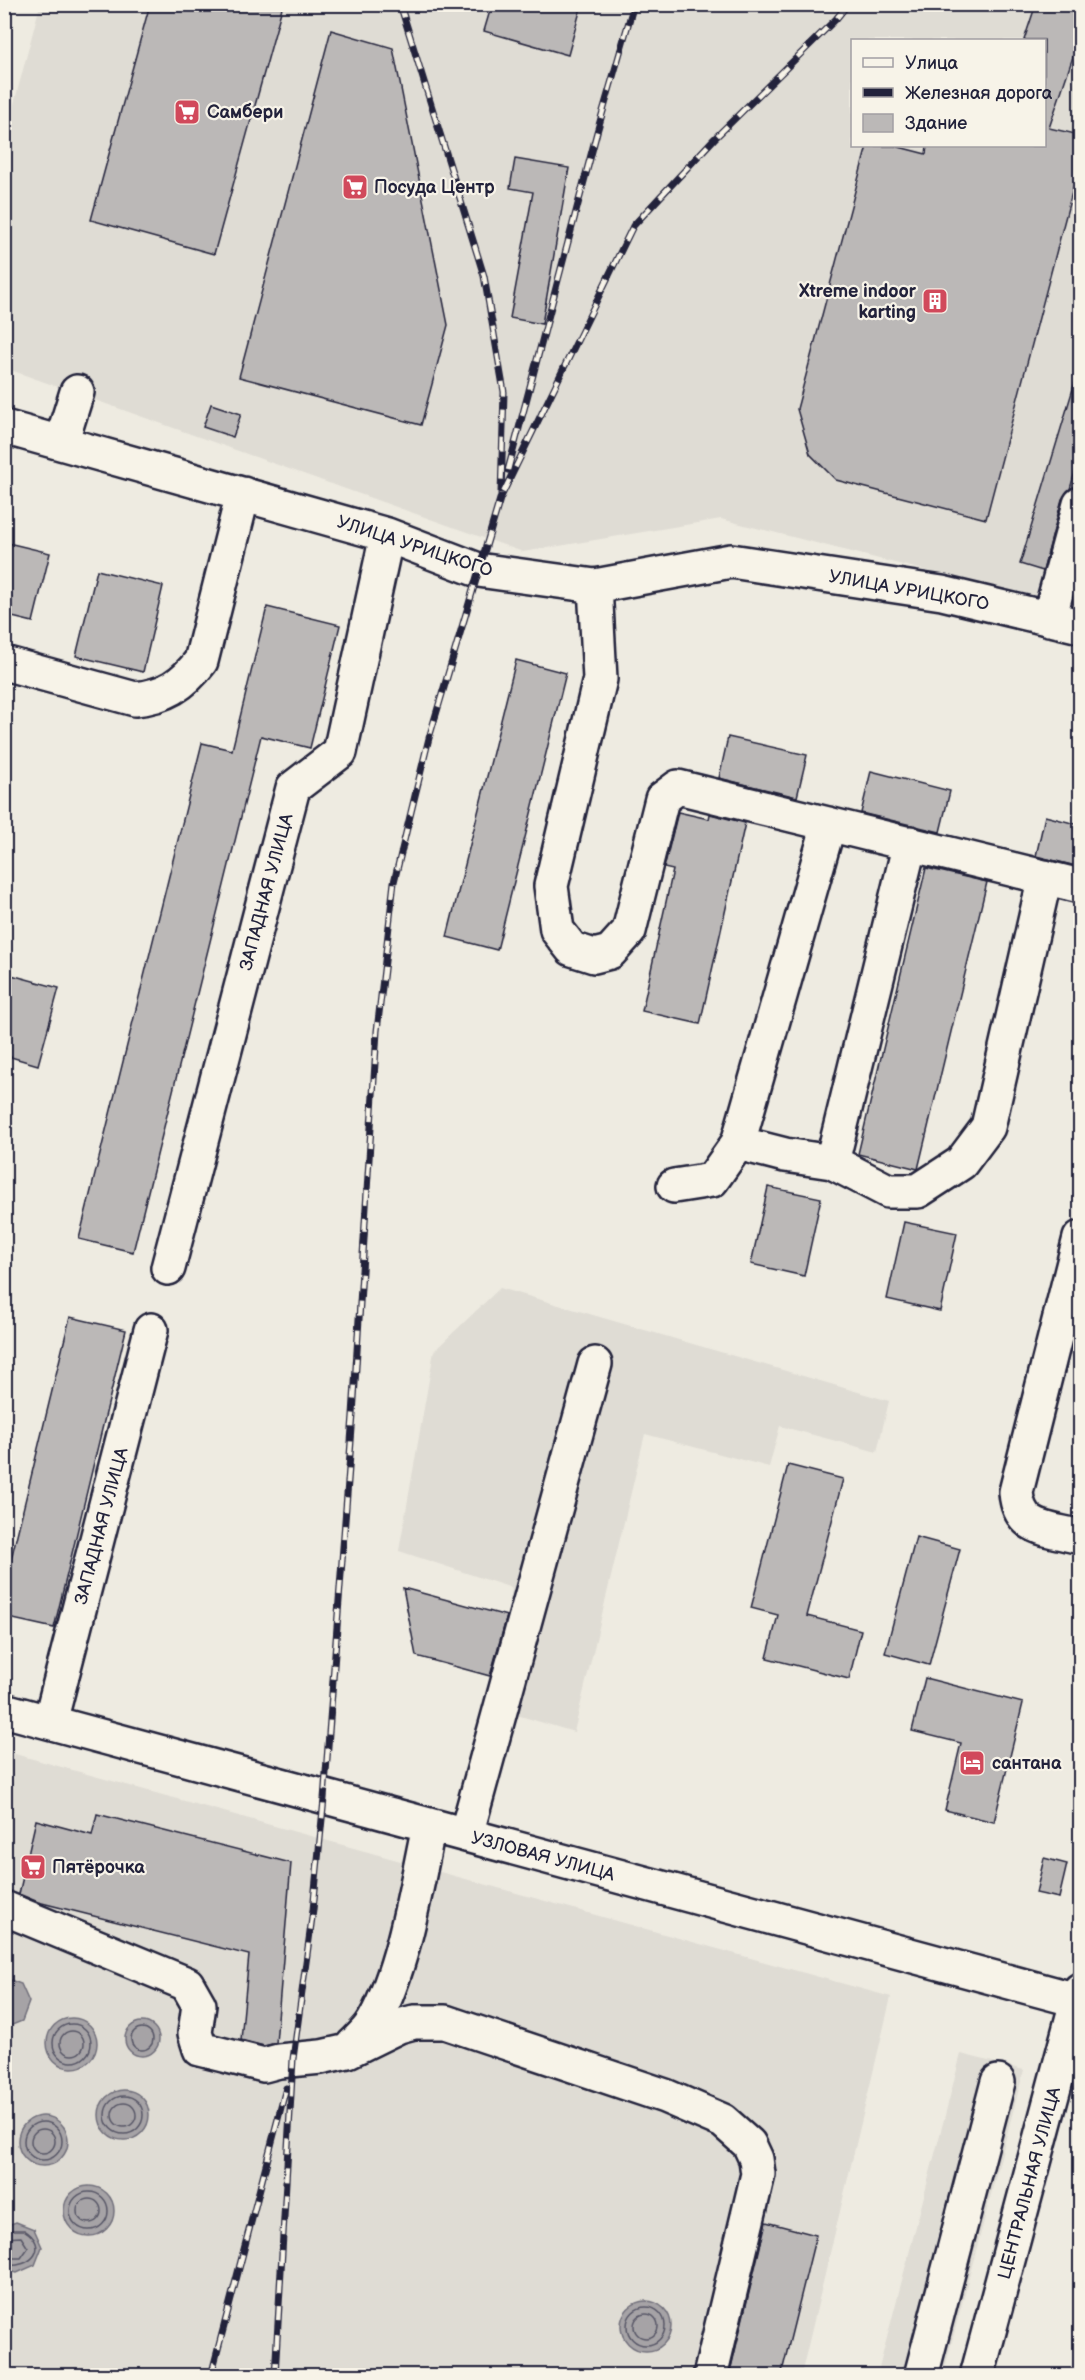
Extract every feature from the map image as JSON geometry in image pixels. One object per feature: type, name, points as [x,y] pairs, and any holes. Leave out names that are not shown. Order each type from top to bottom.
[{"type":"street","points":[[61,443],[77,392]]},
{"type":"street","name":"УЛИЦА УРИЦКОГО","points":[[4,427],[387,536],[478,570],[595,586],[731,561],[942,593],[1080,626]]},
{"type":"street","points":[[4,663],[135,699],[155,697],[172,690],[188,678],[201,661],[243,494]]},
{"type":"street","points":[[1049,619],[1080,504]]},
{"type":"street","name":"ЗАПАДНАЯ УЛИЦА","points":[[168,1268],[293,788],[340,752],[387,536]]},
{"type":"street","points":[[595,586],[600,679],[552,886],[558,930],[572,949],[594,956],[610,952],[629,931],[662,799],[678,787],[1080,886]]},
{"type":"street","points":[[712,1180],[738,1143],[829,824]]},
{"type":"street","points":[[832,1162],[910,843]]},
{"type":"street","points":[[738,1143],[785,1155],[832,1162],[888,1191],[918,1191],[961,1163],[987,1126],[1045,877]]},
{"type":"street","points":[[674,1186],[712,1180],[785,1155]]},
{"type":"street","points":[[1080,1238],[1017,1492],[1017,1510],[1028,1523],[1080,1537]]},
{"type":"street","name":"ЗАПАДНАЯ УЛИЦА","points":[[50,1722],[151,1330]]},
{"type":"street","points":[[466,1835],[595,1364]]},
{"type":"street","name":"УЗЛОВАЯ УЛИЦА","points":[[4,1710],[429,1826],[1080,1997]]},
{"type":"street","points":[[348,2051],[374,2022],[393,1976],[413,1902],[429,1826]]},
{"type":"street","points":[[4,1908],[187,1984],[199,2005],[195,2033],[200,2049],[264,2065],[348,2051],[399,2026],[414,2022],[445,2022],[665,2096],[723,2121],[740,2134],[756,2159],[758,2174],[710,2376]]},
{"type":"street","name":"ЦЕНТРАЛЬНАЯ УЛИЦА","points":[[977,2376],[1080,1997]]},
{"type":"street","points":[[921,2376],[998,2082]]},
{"type":"shaded area","points":[[40,5],[1080,5],[1080,610],[721,519],[523,552],[5,368],[5,138]]},
{"type":"shaded area","points":[[500,1288],[889,1401],[877,1452],[780,1426],[769,1467],[645,1434],[574,1732],[493,1708],[512,1588],[399,1551],[434,1351]]},
{"type":"shaded area","points":[[4,1751],[891,1997],[801,2375],[5,2375]]},
{"type":"shaded area","points":[[961,2054],[1024,2070],[943,2375],[877,2376]]},
{"type":"water","points":[[5,1978],[21,1984],[29,2002],[22,2021],[5,2028]]},
{"type":"water","points":[[67,2018],[77,2018],[90,2025],[97,2038],[97,2048],[90,2061],[77,2068],[67,2068],[58,2064],[51,2057],[47,2048],[47,2038],[51,2029],[58,2022]]},
{"type":"water","points":[[142,2022],[154,2027],[159,2039],[154,2051],[142,2056],[130,2051],[125,2039],[130,2027]]},
{"type":"water","points":[[119,2090],[129,2090],[142,2097],[149,2110],[149,2120],[142,2133],[129,2140],[119,2140],[110,2136],[103,2129],[99,2120],[99,2110],[103,2101],[110,2094]]},
{"type":"water","points":[[38,2116],[48,2116],[61,2123],[68,2136],[68,2146],[61,2159],[48,2166],[38,2166],[29,2162],[22,2155],[18,2146],[18,2136],[22,2127],[29,2120]]},
{"type":"water","points":[[84,2186],[94,2186],[107,2193],[114,2206],[114,2216],[107,2229],[94,2236],[84,2236],[75,2232],[68,2225],[64,2216],[64,2206],[68,2197],[75,2190]]},
{"type":"water","points":[[16,2222],[34,2229],[42,2247],[35,2265],[17,2273],[4,2270],[5,2226]]},
{"type":"water","points":[[641,2301],[651,2301],[664,2308],[671,2321],[671,2331],[664,2344],[651,2351],[641,2351],[632,2347],[625,2340],[621,2331],[621,2321],[625,2312],[632,2305]]},
{"type":"building","name":"Самбери","points":[[150,4],[283,4],[214,254],[91,220]]},
{"type":"building","points":[[492,4],[582,4],[568,55],[484,31]]},
{"type":"building","name":"Xtreme indoor karting","points":[[1036,4],[1080,4],[1080,36],[1049,128],[1080,135],[1080,162],[986,519],[836,480],[810,454],[797,409],[867,147],[899,147],[926,154],[927,147],[1046,147],[1046,39],[1024,39]]},
{"type":"building","name":"Посуда Центр","points":[[331,30],[393,48],[448,325],[421,425],[239,377]]},
{"type":"building","points":[[515,159],[569,168],[542,324],[510,318],[533,192],[510,188]]},
{"type":"building","points":[[1075,382],[1080,383],[1080,455],[1070,489],[1062,499],[1043,571],[1020,564]]},
{"type":"building","points":[[211,404],[241,414],[233,437],[203,427]]},
{"type":"building","points":[[4,542],[50,553],[33,622],[4,615]]},
{"type":"building","points":[[97,570],[163,586],[143,672],[76,656]]},
{"type":"building","points":[[267,607],[340,625],[310,748],[261,736],[133,1252],[79,1239],[202,743],[232,750]]},
{"type":"building","points":[[516,660],[566,673],[497,950],[447,937]]},
{"type":"building","points":[[728,737],[807,755],[797,797],[719,778]]},
{"type":"building","points":[[871,771],[950,791],[940,832],[861,813]]},
{"type":"building","points":[[678,812],[709,819],[710,814],[745,823],[700,1024],[642,1011],[673,870],[664,868]]},
{"type":"building","points":[[1045,816],[1080,825],[1080,867],[1036,856]]},
{"type":"building","points":[[926,868],[987,882],[918,1169],[858,1154]]},
{"type":"building","points":[[4,973],[59,988],[38,1065],[4,1055]]},
{"type":"building","points":[[768,1187],[821,1198],[804,1276],[751,1264]]},
{"type":"building","points":[[904,1222],[957,1233],[940,1311],[887,1299]]},
{"type":"building","points":[[70,1317],[126,1330],[54,1628],[4,1617],[4,1588]]},
{"type":"building","points":[[788,1465],[843,1479],[807,1616],[861,1630],[849,1679],[767,1658],[778,1615],[751,1608]]},
{"type":"building","points":[[916,1537],[960,1549],[929,1665],[885,1653]]},
{"type":"building","points":[[403,1588],[507,1616],[490,1676],[416,1656]]},
{"type":"building","points":[[925,1678],[1023,1703],[994,1822],[945,1810],[961,1743],[912,1731]]},
{"type":"building","points":[[97,1814],[291,1863],[276,2043],[264,2046],[241,2040],[249,1955],[38,1902],[19,1894],[36,1820],[92,1835]]},
{"type":"building","points":[[1044,1858],[1067,1864],[1059,1898],[1036,1893]]},
{"type":"building","points":[[766,2222],[816,2235],[781,2376],[729,2376]]},
{"type":"railway","points":[[400,4],[484,276],[504,392],[501,494]]},
{"type":"railway","points":[[508,470],[597,132],[634,4]]},
{"type":"railway","points":[[275,2376],[293,2059],[313,1910],[324,1799],[353,1415],[377,1031],[394,882],[429,738],[500,499],[633,226],[714,139],[836,19],[848,4]]},
{"type":"railway","points":[[211,2376],[286,2088]]},
{"type":"place","name":"Самбери","points":[[187,112]]},
{"type":"place","name":"Посуда Центр","points":[[355,187]]},
{"type":"place","name":"Xtreme indoor karting","points":[[935,301]]},
{"type":"place","name":"сантана","points":[[972,1763]]},
{"type":"place","name":"Пятёрочка","points":[[33,1867]]}]
